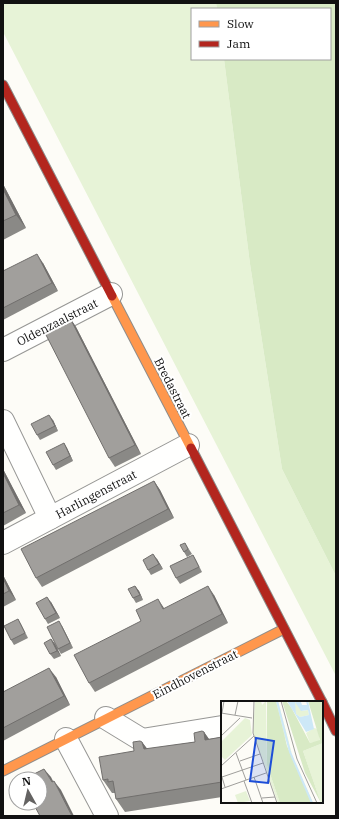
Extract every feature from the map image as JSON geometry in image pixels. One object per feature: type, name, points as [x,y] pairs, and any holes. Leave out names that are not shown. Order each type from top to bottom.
[{"type":"street","name":"Bredastraat","points":[[3,85],[188,446],[321,701]]},
{"type":"street","name":"Oldenzaalstraat","points":[[3,350],[110,294]]},
{"type":"street","points":[[3,421],[50,518]]},
{"type":"street","name":"Harlingenstraat","points":[[3,543],[188,446]]},
{"type":"street","name":"Eindhovenstraat","points":[[3,772],[106,718],[284,629]]},
{"type":"street","name":"Bredastraat","points":[[323,704],[336,731]]},
{"type":"street","points":[[106,718],[142,740],[221,727]]},
{"type":"street","points":[[66,739],[107,816]]},
{"type":"green space","points":[[3,3],[216,3],[217,8],[191,8],[191,60],[224,60],[250,264],[282,469],[336,576],[336,676],[3,32]]},
{"type":"green space","points":[[216,3],[336,3],[336,576],[282,469],[250,264],[224,60],[331,60],[331,8],[217,8]]},
{"type":"building","points":[[3,189],[16,215],[3,221]]},
{"type":"building","points":[[37,254],[52,283],[3,308],[3,271]]},
{"type":"building","points":[[70,318],[135,445],[109,458],[44,331]]},
{"type":"building","points":[[49,415],[55,426],[37,435],[31,424]]},
{"type":"building","points":[[64,443],[70,456],[53,465],[46,452]]},
{"type":"building","points":[[3,473],[19,505],[3,513]]},
{"type":"building","points":[[154,481],[168,509],[36,578],[21,549]]},
{"type":"building","points":[[185,543],[188,549],[184,552],[180,545]]},
{"type":"building","points":[[153,554],[159,564],[148,570],[143,560]]},
{"type":"building","points":[[193,555],[199,567],[176,578],[170,566]]},
{"type":"building","points":[[3,578],[9,591],[3,594]]},
{"type":"building","points":[[135,586],[140,595],[133,598],[128,589]]},
{"type":"building","points":[[208,586],[222,614],[89,683],[74,655],[141,621],[136,610],[158,599],[163,609]]},
{"type":"building","points":[[47,597],[56,613],[45,619],[36,603]]},
{"type":"building","points":[[18,619],[25,633],[11,640],[4,626]]},
{"type":"building","points":[[59,621],[70,643],[58,649],[47,627]]},
{"type":"building","points":[[51,639],[57,651],[50,654],[44,643]]},
{"type":"building","points":[[49,668],[64,696],[3,728],[3,692]]},
{"type":"building","points":[[204,732],[205,740],[221,737],[221,782],[116,799],[113,781],[108,782],[108,779],[103,780],[99,757],[134,751],[133,742],[142,742],[144,749],[195,742],[194,733]]},
{"type":"building","points":[[48,776],[52,782],[54,781],[72,816],[40,816],[37,811],[48,811]]},
{"type":"traffic: slow","points":[[112,296],[191,448]]},
{"type":"traffic: slow","points":[[3,771],[284,629]]},
{"type":"traffic: jam","points":[[3,85],[112,296]]},
{"type":"traffic: jam","points":[[191,448],[321,701]]},
{"type":"traffic: jam","points":[[323,704],[336,731]]}]
